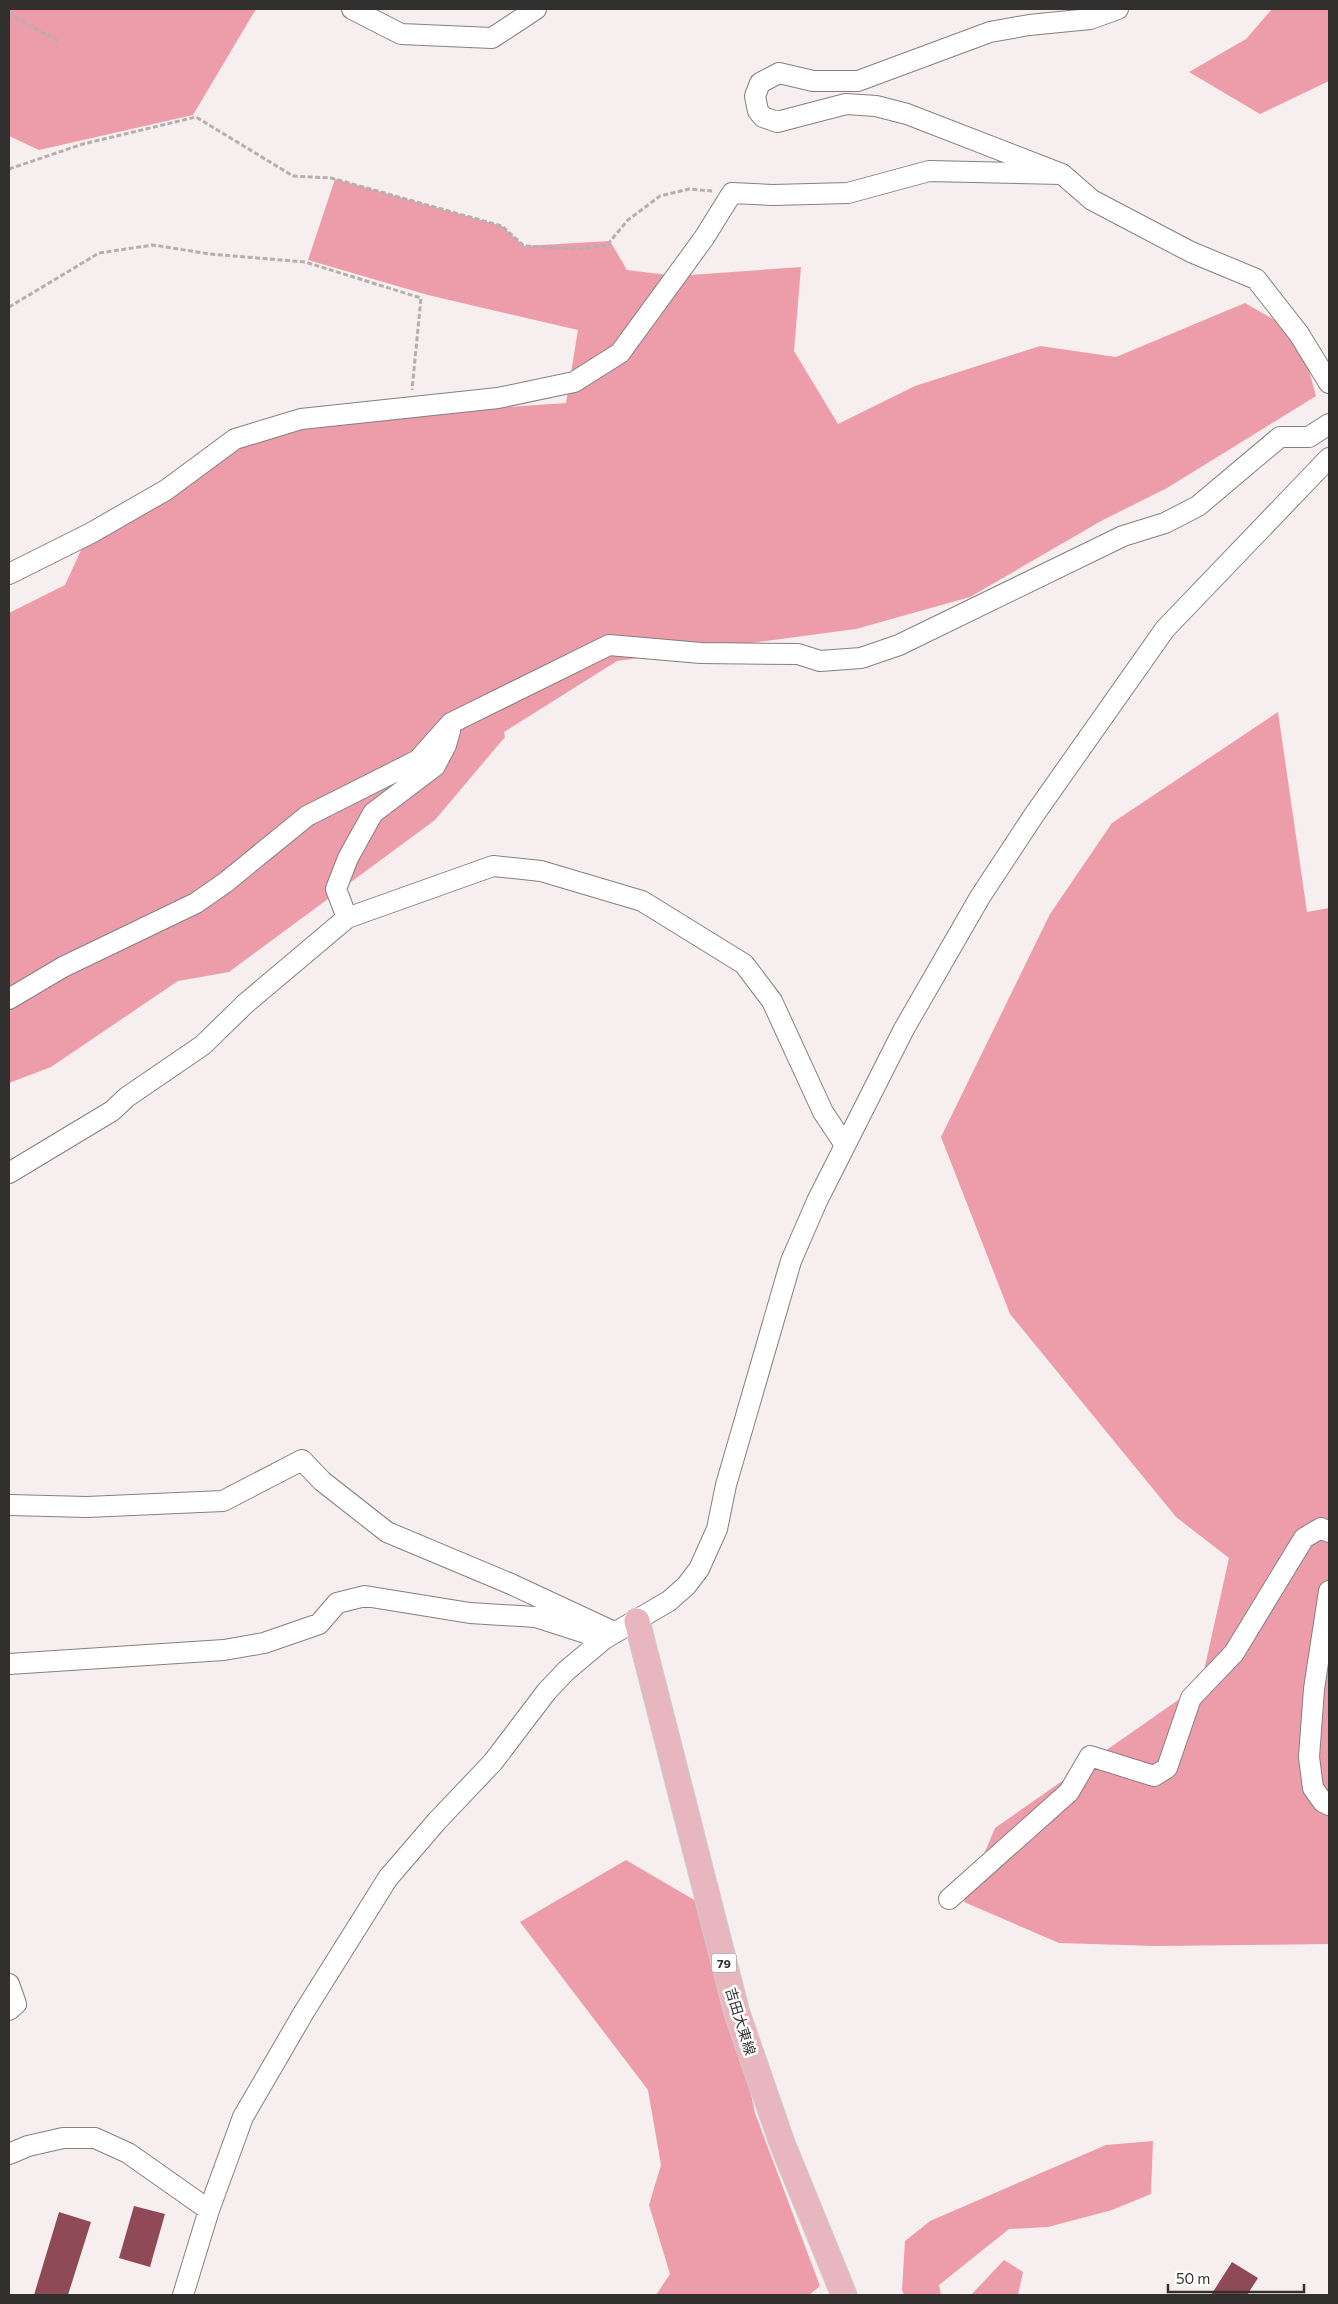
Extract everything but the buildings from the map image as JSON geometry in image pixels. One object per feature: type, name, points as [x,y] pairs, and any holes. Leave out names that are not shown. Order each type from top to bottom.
[{"type":"main road","name":"吉田大東線","points":[[636,1621],[737,2013],[782,2142],[844,2295]]},
{"type":"street","points":[[352,9],[401,34],[492,38],[536,9]]},
{"type":"street","points":[[1118,9],[1090,19],[1029,25],[990,32],[858,81],[813,81],[779,73],[760,83],[755,96],[758,111],[763,117],[777,122],[846,104],[876,106],[908,114],[1062,174],[1092,200],[1191,252],[1256,279],[1299,334],[1329,383]]},
{"type":"street","points":[[9,574],[88,535],[166,490],[235,439],[301,419],[498,398],[574,382],[620,353],[704,238],[732,193],[773,195],[848,193],[929,171],[1062,174]]},
{"type":"street","points":[[9,1000],[63,967],[196,903],[226,882],[307,816],[418,760],[452,723],[608,645],[701,653],[798,654],[820,661],[862,658],[899,646],[1123,536],[1165,523],[1198,506],[1280,438],[1309,437],[1329,424]]},
{"type":"street","points":[[182,2295],[209,2210],[243,2118],[304,2012],[388,1878],[437,1821],[493,1762],[547,1691],[585,1653],[609,1635],[670,1601],[686,1586],[710,1549],[717,1529],[726,1485],[791,1261],[817,1201],[904,1029],[980,897],[1034,815],[1165,629],[1329,458]]},
{"type":"street","points":[[347,918],[336,889],[348,858],[374,813],[435,766],[446,745],[452,723]]},
{"type":"street","points":[[9,1173],[112,1111],[127,1097],[203,1045],[245,1004],[347,918],[493,866],[541,871],[642,901],[744,964],[772,1001],[823,1112],[845,1145]]},
{"type":"street","points":[[9,1505],[87,1507],[223,1501],[302,1460],[322,1481],[387,1532],[510,1584],[609,1635]]},
{"type":"street","points":[[949,1899],[1069,1792],[1090,1756],[1154,1776],[1168,1768],[1191,1698],[1234,1653],[1304,1538],[1321,1528],[1329,1532]]},
{"type":"street","points":[[1329,1591],[1314,1689],[1309,1757],[1313,1788],[1323,1802],[1329,1805]]},
{"type":"street","points":[[9,1664],[224,1650],[264,1643],[319,1624],[337,1603],[365,1596],[470,1613],[536,1617],[609,1635]]},
{"type":"street","points":[[9,1984],[16,2004],[9,2010]]},
{"type":"street","points":[[9,2154],[28,2146],[62,2138],[95,2138],[128,2153],[209,2210]]},
{"type":"path","points":[[9,12],[14,17],[58,41]]},
{"type":"path","points":[[9,169],[83,144],[196,117],[293,176],[331,178],[502,226],[524,246],[580,250],[607,245],[628,220],[660,196],[689,189],[732,193]]},
{"type":"path","points":[[9,307],[99,253],[153,245],[210,254],[305,262],[421,298],[410,407]]},
{"type":"shaded area","points":[[9,9],[256,9],[193,115],[39,150],[9,136]]},
{"type":"shaded area","points":[[1272,9],[1329,9],[1329,81],[1260,114],[1189,72],[1246,39]]},
{"type":"shaded area","points":[[335,179],[502,226],[524,246],[610,241],[627,270],[676,276],[801,267],[794,351],[838,424],[915,386],[1040,346],[1116,357],[1245,303],[1299,334],[1316,396],[1167,488],[1101,521],[970,597],[856,629],[617,661],[504,732],[505,737],[435,820],[229,972],[178,981],[51,1067],[9,1083],[9,613],[65,585],[88,535],[237,443],[291,422],[566,403],[578,330],[428,295],[308,260]]},
{"type":"shaded area","points":[[1278,712],[1307,912],[1329,908],[1329,1944],[1156,1946],[1059,1943],[964,1902],[995,1828],[1201,1684],[1229,1558],[1176,1517],[1010,1314],[941,1137],[1050,914],[1112,823]]},
{"type":"shaded area","points":[[626,1860],[713,1911],[755,2113],[820,2286],[809,2295],[656,2295],[670,2274],[649,2205],[661,2165],[648,2090],[520,1922]]},
{"type":"shaded area","points":[[1153,2141],[1151,2194],[1112,2210],[1048,2227],[1009,2229],[939,2285],[941,2295],[904,2295],[902,2290],[905,2241],[930,2221],[1106,2145]]},
{"type":"shaded area","points":[[1004,2260],[1023,2272],[1018,2295],[971,2295]]}]
